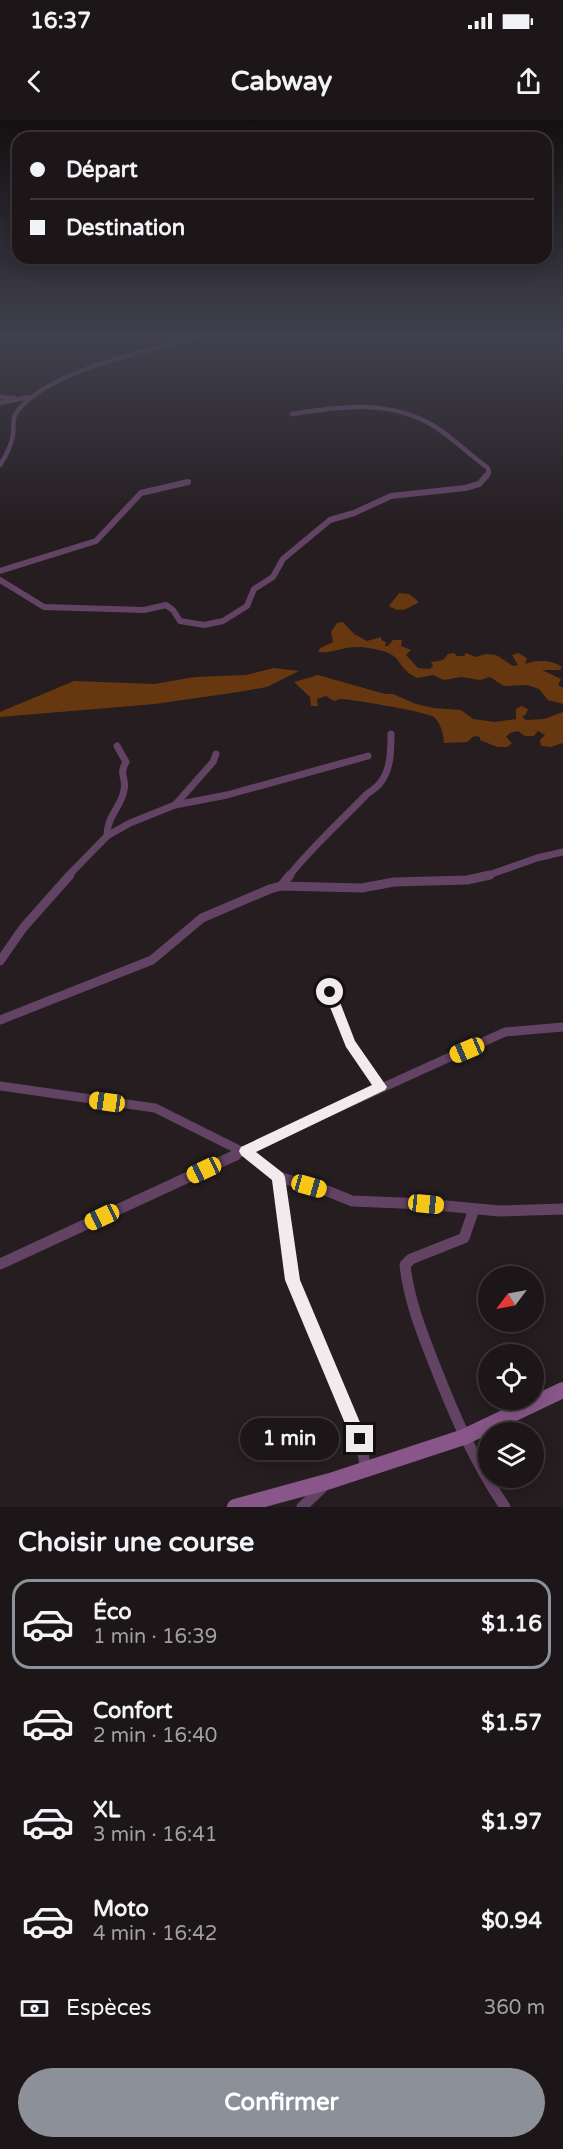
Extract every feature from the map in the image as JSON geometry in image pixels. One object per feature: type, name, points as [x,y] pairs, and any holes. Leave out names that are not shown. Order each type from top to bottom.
[{"type":"street","points":[[0,403],[19,400]]},
{"type":"street","points":[[0,465],[10,445],[14,415],[28,400]]},
{"type":"street","points":[[0,580],[15,587],[33,603],[44,607],[144,610],[166,605],[173,610],[180,621],[204,625],[223,621],[247,606],[254,589],[273,577],[283,559],[330,520],[354,513],[392,496],[479,484],[489,473],[488,468],[436,427],[388,408],[354,406],[292,414]]},
{"type":"street","points":[[0,571],[96,541],[141,493],[188,482]]},
{"type":"street","points":[[281,886],[314,845],[327,836],[369,792],[381,783],[391,757],[391,734]]},
{"type":"street","points":[[107,836],[105,825],[125,794],[125,780],[121,771],[126,762],[117,746]]},
{"type":"street","points":[[175,805],[213,762],[216,754]]},
{"type":"street","points":[[0,961],[23,928],[78,865],[107,836],[130,823],[175,805],[247,791],[278,780],[368,756]]},
{"type":"street","points":[[0,1020],[152,960],[202,918],[281,886],[362,888],[394,882],[467,880],[481,878],[537,858],[563,852]]},
{"type":"street","points":[[330,992],[350,1043],[381,1087]]},
{"type":"street","points":[[0,1264],[505,1032],[563,1027]]},
{"type":"street","points":[[0,1086],[155,1108],[245,1151],[278,1177],[325,1190],[352,1201],[426,1204],[499,1211],[563,1209]]},
{"type":"street","points":[[278,1177],[292,1280],[360,1439],[366,1469]]},
{"type":"street","points":[[474,1209],[464,1238],[411,1259],[405,1265],[406,1285],[464,1437],[505,1507]]},
{"type":"street","points":[[235,1507],[330,1481],[464,1437],[563,1390]]},
{"type":"street","points":[[302,1507],[330,1481]]},
{"type":"shaded area","points":[[399,593],[409,594],[419,602],[401,610],[389,606]]},
{"type":"shaded area","points":[[343,622],[354,634],[367,641],[381,637],[381,640],[386,642],[385,646],[388,646],[393,640],[402,640],[401,646],[411,650],[406,655],[418,668],[430,669],[433,666],[431,662],[443,660],[448,654],[454,653],[457,656],[464,656],[466,653],[476,657],[486,654],[496,655],[513,666],[518,665],[512,655],[518,653],[527,658],[525,664],[548,661],[562,667],[560,670],[542,670],[561,679],[558,685],[563,688],[563,704],[548,700],[539,689],[527,685],[504,686],[490,677],[480,680],[461,677],[444,680],[433,675],[417,678],[410,674],[394,656],[378,650],[356,647],[318,652],[320,648],[333,642],[331,632],[337,623]]},
{"type":"shaded area","points":[[274,668],[299,671],[267,687],[232,693],[155,704],[0,717],[0,712],[74,681],[154,684],[195,677],[246,675]]},
{"type":"shaded area","points":[[318,675],[385,694],[393,694],[416,704],[461,710],[473,719],[495,722],[516,719],[516,709],[521,706],[528,709],[522,717],[526,720],[544,719],[563,712],[563,743],[551,747],[541,746],[540,740],[545,735],[538,731],[534,736],[525,736],[518,731],[506,737],[512,743],[507,747],[497,747],[474,736],[467,742],[444,743],[438,722],[434,717],[428,715],[359,701],[340,699],[334,701],[326,696],[317,699],[318,706],[311,706],[310,697],[294,682]]},
{"type":"route","points":[[330,992],[350,1043],[381,1087],[245,1151],[278,1177],[292,1280],[360,1439]]}]
